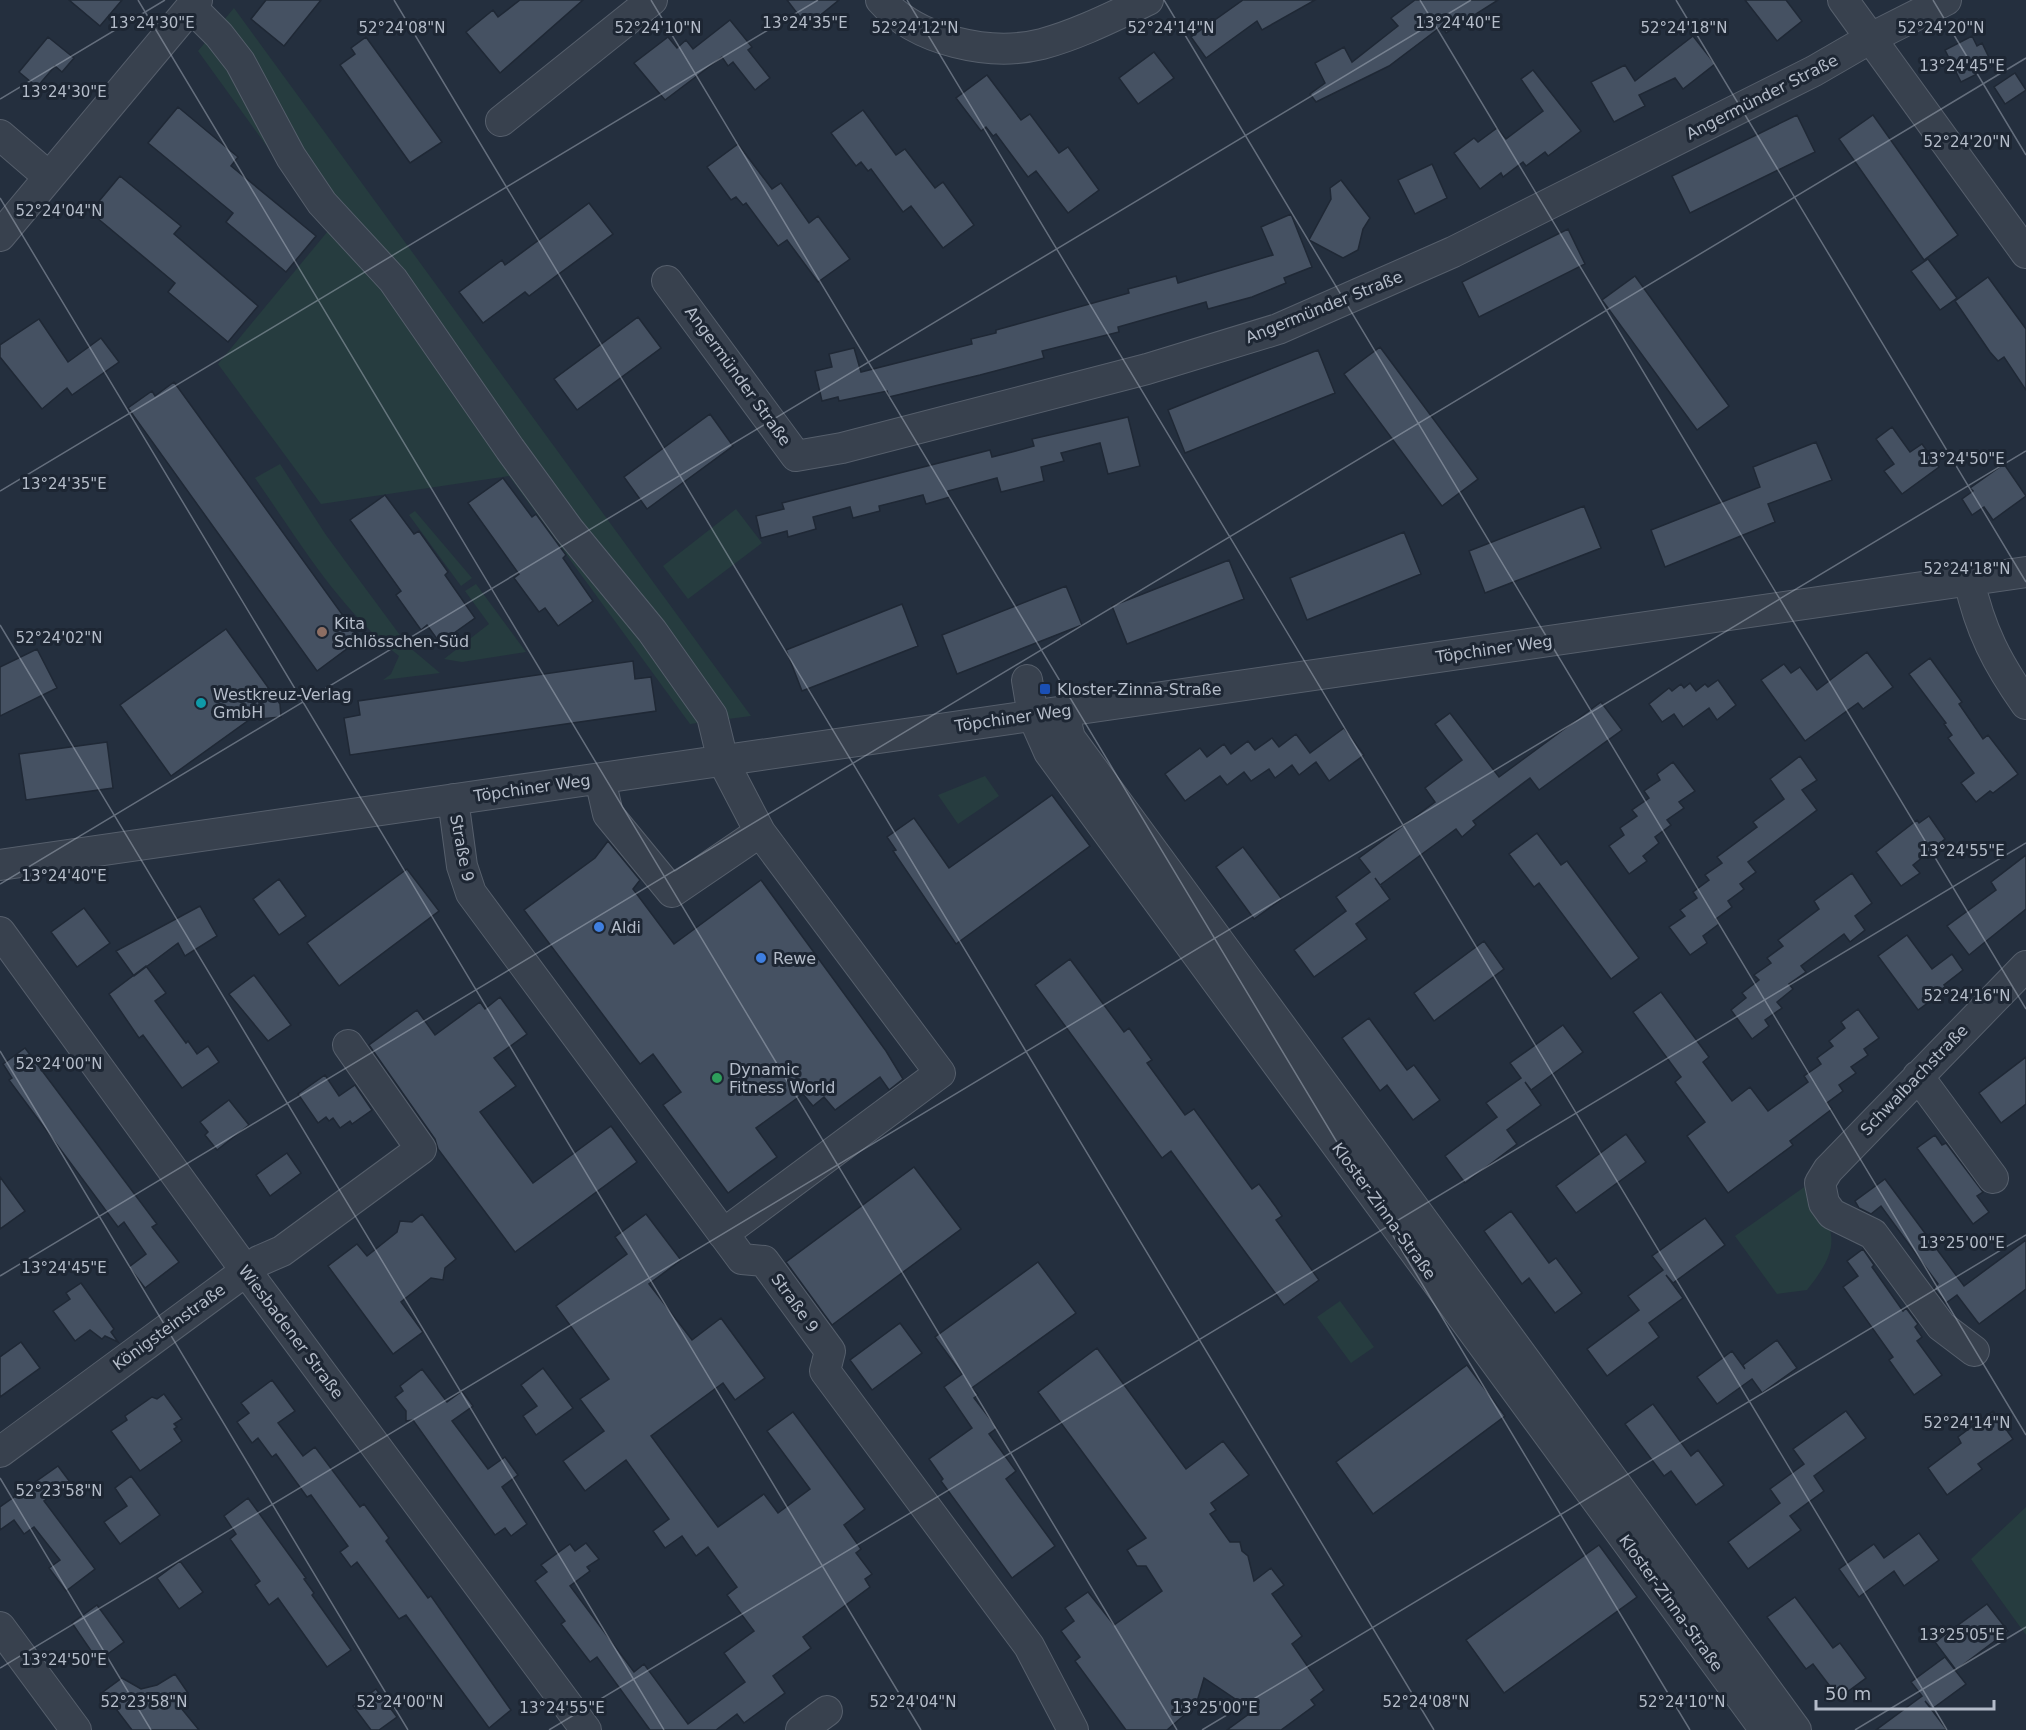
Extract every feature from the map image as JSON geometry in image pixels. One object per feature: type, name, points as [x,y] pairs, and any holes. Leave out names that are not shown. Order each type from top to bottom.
[{"type":"street","points":[[501,121],[652,0]]},
{"type":"street","points":[[881,0],[907,24],[942,40],[1003,46],[1039,45],[1068,36],[1148,0]]},
{"type":"street","points":[[1843,0],[2026,253]]},
{"type":"street","name":"Angermünder Straße","points":[[667,281],[796,456],[842,448],[1147,369],[1278,329],[1453,252],[1814,71],[1871,38],[1946,0]]},
{"type":"street","points":[[0,236],[194,3],[240,62],[291,157],[322,203],[393,280],[510,449],[679,669],[712,716],[723,761],[760,832],[940,1073],[723,1234]]},
{"type":"street","points":[[0,135],[49,177]]},
{"type":"street","name":"Töpchiner Weg","points":[[0,864],[2026,572]]},
{"type":"street","points":[[1969,580],[1978,620],[1992,649],[2026,704]]},
{"type":"street","name":"Kloster-Zinna-Straße","points":[[1027,680],[1033,716],[1049,752],[1063,772],[1765,1730]]},
{"type":"street","name":"Kloster-Zinna-Straße","points":[[1063,711],[1070,738],[1796,1730]]},
{"type":"street","points":[[600,779],[608,814],[672,892],[760,832]]},
{"type":"street","name":"Straße 9","points":[[453,800],[462,866],[471,893],[742,1259],[764,1261],[830,1351],[825,1371],[1029,1646],[1073,1730]]},
{"type":"street","name":"Wiesbadener Straße","points":[[0,932],[246,1271],[586,1730]]},
{"type":"street","name":"Schwalbachstraße","points":[[1974,1351],[1941,1326],[1874,1234],[1832,1214],[1820,1191],[1820,1183],[1828,1170],[2026,966]]},
{"type":"street","name":"Königsteinstraße","points":[[0,1452],[259,1261],[282,1251],[421,1149],[348,1045]]},
{"type":"street","points":[[1918,1076],[1993,1178]]},
{"type":"street","points":[[0,1627],[76,1730]]},
{"type":"street","points":[[801,1730],[827,1711]]},
{"type":"green space","points":[[234,8],[751,716],[690,724],[509,476],[321,504],[218,364],[328,231],[198,51]]},
{"type":"green space","points":[[280,464],[326,535],[408,646],[440,673],[383,680],[391,674],[399,656],[357,617],[338,595],[255,478]]},
{"type":"green space","points":[[736,509],[762,543],[688,599],[663,566]]},
{"type":"green space","points":[[415,511],[472,578],[461,586],[409,515]]},
{"type":"green space","points":[[476,584],[526,652],[462,662],[444,659],[489,624],[465,591]]},
{"type":"green space","points":[[985,776],[999,796],[958,824],[938,795]]},
{"type":"green space","points":[[1810,1183],[1829,1226],[1831,1249],[1819,1274],[1807,1290],[1777,1294],[1735,1236]]},
{"type":"green space","points":[[1340,1301],[1374,1347],[1351,1363],[1317,1317]]},
{"type":"green space","points":[[2026,1507],[2026,1635],[1971,1559]]},
{"type":"building","points":[[69,0],[122,0],[100,26]]},
{"type":"building","points":[[266,0],[321,0],[284,46],[251,19]]},
{"type":"building","points":[[520,0],[583,0],[500,73],[466,32],[493,10],[498,17]]},
{"type":"building","points":[[787,0],[839,0],[807,26]]},
{"type":"building","points":[[1243,0],[1315,0],[1262,30],[1257,21],[1206,58],[1191,37]]},
{"type":"building","points":[[1415,0],[1498,0],[1446,33],[1442,26],[1389,66],[1316,102],[1310,94],[1325,83],[1315,63],[1344,47],[1352,62],[1398,26],[1391,18]]},
{"type":"building","points":[[1745,0],[1786,0],[1802,21],[1777,41]]},
{"type":"building","points":[[730,20],[752,47],[748,50],[770,78],[755,90],[733,62],[728,66],[722,57],[665,100],[634,63],[668,37],[677,48],[686,40],[693,49]]},
{"type":"building","points":[[1693,36],[1715,64],[1683,89],[1675,78],[1639,95],[1645,106],[1614,122],[1591,82],[1625,65],[1635,81]]},
{"type":"building","points":[[1972,36],[1977,46],[1982,43],[1993,66],[1961,82],[1945,50]]},
{"type":"building","points":[[48,37],[74,58],[62,72],[55,66],[37,87],[19,72]]},
{"type":"building","points":[[366,37],[442,142],[410,163],[340,65],[355,54],[351,48]]},
{"type":"building","points":[[1154,52],[1174,78],[1138,104],[1119,78]]},
{"type":"building","points":[[1533,70],[1581,131],[1548,156],[1545,152],[1526,166],[1523,162],[1503,177],[1501,173],[1480,189],[1454,153],[1474,138],[1478,142],[1497,128],[1506,139],[1543,111],[1521,79]]},
{"type":"building","points":[[2015,73],[2026,90],[2005,104],[1994,87]]},
{"type":"building","points":[[987,75],[1021,120],[1030,114],[1059,153],[1068,147],[1099,190],[1068,213],[1036,171],[1028,177],[996,134],[993,136],[986,127],[981,131],[956,98]]},
{"type":"building","points":[[178,107],[238,157],[231,166],[316,236],[286,272],[226,222],[233,213],[148,143]]},
{"type":"building","points":[[863,110],[896,155],[905,149],[935,188],[943,182],[974,225],[943,248],[911,206],[903,212],[871,169],[868,171],[861,162],[856,166],[831,133]]},
{"type":"building","points":[[1797,115],[1815,152],[1690,213],[1672,176]]},
{"type":"building","points":[[1873,115],[1958,235],[1924,260],[1839,139]]},
{"type":"building","points":[[738,144],[772,189],[781,183],[809,223],[818,216],[850,259],[818,282],[787,240],[778,246],[746,203],[743,205],[736,197],[731,200],[707,167]]},
{"type":"building","points":[[1432,164],[1447,198],[1415,214],[1398,180]]},
{"type":"building","points":[[120,176],[181,226],[174,234],[258,306],[228,342],[168,292],[175,283],[90,212]]},
{"type":"building","points":[[1341,180],[1370,218],[1363,229],[1358,250],[1343,258],[1309,240],[1331,199],[1330,188]]},
{"type":"building","points":[[589,203],[613,234],[529,296],[525,292],[483,323],[459,292],[502,260],[505,265]]},
{"type":"building","points":[[1291,214],[1312,267],[1284,278],[1286,283],[1252,297],[1208,309],[1206,302],[1118,327],[1119,332],[1042,351],[1044,358],[980,375],[889,397],[887,391],[839,401],[838,397],[822,401],[815,371],[832,367],[829,354],[854,348],[861,372],[972,344],[971,339],[996,333],[996,330],[1129,293],[1128,289],[1176,276],[1178,283],[1273,255],[1261,227]]},
{"type":"building","points":[[1568,229],[1585,264],[1479,317],[1462,282]]},
{"type":"building","points":[[1928,259],[1957,298],[1940,310],[1911,271]]},
{"type":"building","points":[[1635,276],[1729,406],[1697,430],[1602,300]]},
{"type":"building","points":[[1988,277],[2026,329],[2026,390],[2004,357],[1998,361],[1990,352],[1955,301]]},
{"type":"building","points":[[638,317],[661,348],[577,410],[554,379]]},
{"type":"building","points":[[39,319],[68,362],[101,338],[119,362],[72,395],[67,388],[42,409],[0,357],[0,345]]},
{"type":"building","points":[[1380,347],[1478,479],[1442,506],[1344,374]]},
{"type":"building","points":[[1318,350],[1335,393],[1185,453],[1168,410]]},
{"type":"building","points":[[174,382],[360,639],[317,671],[128,408],[152,391],[155,396]]},
{"type":"building","points":[[710,414],[733,446],[647,509],[624,477]]},
{"type":"building","points":[[1128,417],[1140,466],[1108,474],[1100,443],[1061,453],[1064,461],[1041,467],[1044,481],[1001,492],[997,478],[948,491],[950,497],[926,504],[923,495],[879,506],[880,511],[853,518],[850,507],[813,517],[816,529],[788,537],[787,531],[761,538],[756,516],[784,509],[782,503],[990,450],[992,457],[1034,446],[1032,439]]},
{"type":"building","points":[[1892,427],[1910,452],[1922,444],[1939,467],[1902,494],[1884,471],[1894,464],[1876,439]]},
{"type":"building","points":[[1816,442],[1832,480],[1768,504],[1775,522],[1665,567],[1651,530],[1760,487],[1753,467]]},
{"type":"building","points":[[2004,464],[2026,496],[1993,520],[1984,507],[1972,515],[1962,499],[1973,491],[1970,488]]},
{"type":"building","points":[[503,478],[532,517],[536,514],[566,555],[563,558],[593,601],[558,626],[545,608],[539,612],[514,578],[519,574],[468,503]]},
{"type":"building","points":[[385,495],[414,534],[419,531],[448,572],[445,575],[475,618],[440,643],[427,625],[421,630],[396,595],[401,591],[350,520]]},
{"type":"building","points":[[1584,506],[1601,548],[1485,593],[1469,551]]},
{"type":"building","points":[[1404,532],[1421,574],[1307,620],[1290,578]]},
{"type":"building","points":[[1229,560],[1244,599],[1127,644],[1112,606]]},
{"type":"building","points":[[1066,586],[1082,625],[957,674],[942,635]]},
{"type":"building","points":[[902,604],[918,646],[802,691],[786,650]]},
{"type":"building","name":"Westkreuz-Verlag GmbH","points":[[226,629],[280,704],[281,717],[249,720],[171,776],[120,705]]},
{"type":"building","points":[[37,649],[57,688],[0,716],[0,667]]},
{"type":"building","points":[[1867,652],[1893,687],[1863,709],[1858,703],[1805,741],[1761,680],[1784,664],[1791,673],[1800,667],[1817,690]]},
{"type":"building","points":[[1930,658],[1962,702],[1959,704],[1983,739],[1988,735],[2018,774],[1993,793],[1990,791],[1976,802],[1961,783],[1974,773],[1948,738],[1952,735],[1944,724],[1946,723],[1909,674]]},
{"type":"building","points":[[633,661],[635,679],[651,677],[656,711],[350,755],[344,718],[360,715],[358,701]]},
{"type":"building","points":[[1718,680],[1736,705],[1717,720],[1709,708],[1683,727],[1674,714],[1662,722],[1649,704],[1669,688],[1672,691],[1681,684],[1684,688],[1690,683],[1696,691],[1705,684],[1708,687]]},
{"type":"building","points":[[1601,702],[1622,730],[1539,790],[1530,778],[1473,821],[1476,825],[1462,837],[1456,829],[1380,885],[1390,899],[1356,924],[1367,939],[1314,977],[1294,950],[1346,911],[1336,897],[1370,872],[1359,858],[1435,802],[1425,788],[1462,760],[1435,724],[1450,713],[1499,777]]},
{"type":"building","points":[[1344,728],[1364,755],[1329,781],[1316,762],[1299,775],[1292,765],[1275,778],[1269,769],[1251,781],[1244,772],[1227,785],[1220,776],[1185,801],[1165,774],[1200,748],[1207,757],[1224,744],[1231,754],[1248,741],[1255,750],[1272,738],[1279,747],[1296,734],[1310,753]]},
{"type":"building","points":[[107,742],[113,788],[26,800],[19,754]]},
{"type":"building","points":[[1800,756],[1817,780],[1802,790],[1817,810],[1748,862],[1756,872],[1740,884],[1744,889],[1728,901],[1732,907],[1716,919],[1719,924],[1703,936],[1707,943],[1690,955],[1669,927],[1685,916],[1680,910],[1697,898],[1693,892],[1709,880],[1705,875],[1722,863],[1717,857],[1757,827],[1753,822],[1784,799],[1770,779]]},
{"type":"building","points":[[1673,762],[1695,791],[1679,802],[1684,808],[1667,820],[1671,825],[1655,837],[1659,843],[1643,856],[1647,861],[1629,874],[1609,846],[1624,835],[1620,828],[1637,816],[1632,810],[1649,798],[1644,791],[1660,780],[1657,774]]},
{"type":"building","points":[[1052,795],[1090,846],[956,944],[893,851],[896,850],[887,837],[914,818],[949,868]]},
{"type":"building","points":[[1929,816],[1945,839],[1913,865],[1920,873],[1901,886],[1876,852],[1917,820],[1919,823]]},
{"type":"building","points":[[1537,833],[1561,865],[1567,861],[1639,958],[1611,979],[1539,883],[1534,887],[1509,854]]},
{"type":"building","points":[[608,841],[640,880],[633,889],[674,944],[761,880],[886,1051],[903,1079],[889,1090],[880,1077],[835,1110],[824,1097],[813,1106],[803,1094],[756,1128],[777,1157],[728,1193],[663,1105],[681,1092],[653,1054],[640,1064],[524,910],[595,858]]},
{"type":"building","points":[[1243,847],[1282,899],[1254,919],[1216,867]]},
{"type":"building","points":[[2026,855],[2026,909],[1969,955],[1947,926],[1996,890],[1991,882]]},
{"type":"building","points":[[407,869],[439,911],[339,986],[307,943]]},
{"type":"building","points":[[1852,873],[1872,903],[1855,916],[1865,930],[1850,942],[1844,934],[1801,966],[1806,972],[1789,984],[1793,989],[1777,1002],[1782,1008],[1765,1020],[1769,1026],[1752,1039],[1731,1010],[1746,998],[1742,993],[1759,980],[1754,975],[1771,963],[1767,958],[1783,946],[1778,940],[1819,909],[1814,901]]},
{"type":"building","points":[[279,879],[306,916],[279,935],[253,899]]},
{"type":"building","points":[[200,906],[217,936],[185,956],[178,943],[134,976],[116,951]]},
{"type":"building","points":[[84,908],[110,943],[77,967],[51,932]]},
{"type":"building","points":[[1907,935],[1932,969],[1952,954],[1963,970],[1944,985],[1947,989],[1918,1010],[1878,956]]},
{"type":"building","points":[[1484,941],[1504,969],[1434,1021],[1414,993]]},
{"type":"building","points":[[1070,959],[1124,1032],[1129,1028],[1152,1060],[1147,1063],[1185,1115],[1194,1109],[1252,1189],[1259,1184],[1282,1216],[1276,1220],[1319,1280],[1284,1305],[1171,1151],[1162,1158],[1035,985]]},
{"type":"building","points":[[146,966],[166,993],[155,1001],[186,1043],[188,1041],[197,1054],[208,1046],[219,1062],[182,1088],[143,1035],[139,1038],[109,994]]},
{"type":"building","points":[[254,975],[291,1025],[268,1041],[229,994]]},
{"type":"building","points":[[1661,992],[1709,1057],[1703,1062],[1732,1101],[1750,1087],[1768,1111],[1808,1082],[1804,1076],[1821,1064],[1817,1058],[1833,1046],[1829,1041],[1845,1028],[1841,1022],[1858,1009],[1879,1038],[1864,1049],[1868,1055],[1851,1067],[1856,1073],[1839,1085],[1843,1091],[1827,1103],[1832,1109],[1790,1141],[1793,1145],[1728,1193],[1687,1136],[1705,1122],[1675,1082],[1681,1077],[1633,1012]]},
{"type":"building","points":[[500,997],[527,1034],[494,1058],[516,1086],[480,1112],[533,1183],[611,1126],[637,1162],[515,1252],[438,1149],[435,1139],[369,1045],[417,1010],[435,1035],[480,1002],[485,1009]]},
{"type":"building","points":[[1369,1018],[1407,1070],[1414,1065],[1440,1100],[1413,1120],[1387,1085],[1380,1091],[1342,1038]]},
{"type":"building","points":[[1563,1025],[1583,1052],[1531,1090],[1525,1082],[1541,1105],[1507,1130],[1517,1144],[1465,1183],[1445,1156],[1497,1117],[1486,1103],[1521,1078],[1510,1063]]},
{"type":"building","points":[[25,1048],[157,1224],[152,1227],[179,1262],[145,1288],[129,1267],[146,1254],[124,1222],[118,1227],[9,1080],[12,1078],[3,1064]]},
{"type":"building","points":[[2026,1057],[2026,1104],[2001,1123],[1979,1093]]},
{"type":"building","points":[[325,1075],[339,1096],[355,1085],[372,1110],[352,1124],[350,1121],[340,1128],[333,1118],[329,1121],[326,1117],[318,1123],[298,1094]]},
{"type":"building","points":[[229,1100],[249,1125],[217,1150],[205,1135],[208,1132],[200,1122]]},
{"type":"building","points":[[1626,1134],[1646,1162],[1576,1213],[1556,1186]]},
{"type":"building","points":[[1935,1135],[1942,1145],[1946,1143],[1983,1192],[1977,1196],[1989,1212],[1973,1224],[1917,1148]]},
{"type":"building","points":[[287,1153],[301,1173],[270,1196],[256,1175]]},
{"type":"building","points":[[914,1167],[961,1229],[832,1325],[786,1262]]},
{"type":"building","points":[[0,1177],[25,1211],[0,1229]]},
{"type":"building","points":[[1885,1179],[1964,1286],[2026,1240],[2026,1289],[1979,1324],[1957,1295],[1946,1303],[1934,1288],[1938,1284],[1881,1206],[1871,1214],[1859,1208],[1855,1201]]},
{"type":"building","points":[[1511,1211],[1549,1263],[1556,1258],[1582,1293],[1555,1313],[1529,1278],[1522,1284],[1484,1231]]},
{"type":"building","points":[[422,1214],[456,1259],[445,1268],[443,1280],[431,1278],[401,1302],[423,1332],[393,1354],[328,1266],[357,1244],[367,1256],[397,1232],[400,1221],[412,1222]]},
{"type":"building","points":[[646,1214],[681,1260],[649,1284],[692,1340],[721,1318],[765,1378],[735,1400],[723,1383],[651,1436],[718,1527],[764,1494],[778,1513],[810,1489],[767,1431],[793,1412],[865,1509],[844,1525],[861,1549],[856,1553],[872,1574],[865,1579],[870,1587],[803,1637],[811,1648],[773,1676],[785,1693],[744,1723],[737,1714],[716,1730],[650,1730],[597,1657],[590,1662],[561,1624],[565,1621],[535,1581],[547,1572],[541,1565],[570,1544],[575,1551],[586,1543],[599,1559],[587,1567],[590,1571],[570,1586],[634,1672],[644,1664],[688,1724],[745,1682],[724,1653],[754,1631],[727,1595],[737,1587],[708,1547],[696,1556],[682,1536],[665,1548],[653,1531],[669,1519],[626,1460],[585,1491],[563,1461],[604,1431],[580,1399],[609,1379],[556,1306],[627,1254],[615,1237]]},
{"type":"building","points":[[1705,1218],[1725,1245],[1673,1283],[1666,1275],[1683,1298],[1649,1323],[1659,1337],[1607,1376],[1587,1349],[1639,1310],[1628,1296],[1663,1270],[1652,1256]]},
{"type":"building","points":[[1863,1249],[1874,1265],[1872,1267],[1903,1311],[1906,1308],[1918,1324],[1915,1327],[1922,1337],[1917,1341],[1942,1375],[1914,1395],[1889,1360],[1893,1357],[1843,1287],[1858,1276],[1847,1261]]},
{"type":"building","points":[[1038,1262],[1076,1313],[972,1388],[978,1395],[974,1398],[997,1428],[989,1434],[1016,1471],[1006,1479],[1055,1546],[1012,1578],[941,1481],[943,1479],[929,1459],[972,1428],[944,1387],[962,1374],[935,1337]]},
{"type":"building","points":[[81,1283],[114,1329],[111,1332],[118,1342],[105,1336],[102,1339],[90,1330],[75,1341],[53,1311],[70,1299],[66,1293]]},
{"type":"building","points":[[900,1323],[922,1353],[872,1390],[850,1360]]},
{"type":"building","points":[[1777,1340],[1797,1368],[1762,1393],[1752,1379],[1717,1404],[1697,1377],[1732,1351],[1745,1369],[1743,1365]]},
{"type":"building","points":[[21,1342],[40,1368],[0,1397],[0,1357]]},
{"type":"building","points":[[1097,1348],[1186,1469],[1223,1441],[1249,1475],[1211,1503],[1216,1510],[1210,1514],[1230,1542],[1240,1542],[1242,1551],[1248,1556],[1254,1581],[1271,1568],[1284,1585],[1272,1594],[1302,1636],[1292,1644],[1324,1690],[1311,1700],[1315,1705],[1281,1730],[1227,1730],[1253,1711],[1204,1678],[1196,1705],[1167,1730],[1126,1730],[1075,1661],[1080,1657],[1061,1631],[1074,1621],[1065,1608],[1088,1592],[1114,1625],[1162,1591],[1146,1566],[1137,1566],[1127,1550],[1146,1538],[1038,1392]]},
{"type":"building","points":[[1467,1365],[1505,1416],[1373,1514],[1336,1462]]},
{"type":"building","points":[[543,1368],[573,1408],[536,1435],[523,1416],[537,1406],[521,1385]]},
{"type":"building","points":[[422,1369],[447,1402],[462,1391],[473,1406],[452,1421],[488,1469],[505,1457],[518,1475],[502,1487],[527,1524],[511,1536],[505,1528],[495,1535],[413,1420],[406,1421],[406,1411],[395,1397],[403,1391],[400,1386]]},
{"type":"building","points":[[272,1380],[295,1411],[278,1423],[303,1456],[315,1447],[360,1507],[364,1504],[389,1538],[386,1541],[428,1598],[431,1596],[511,1710],[489,1728],[406,1615],[399,1619],[357,1562],[351,1567],[340,1552],[348,1546],[311,1495],[307,1497],[276,1454],[272,1457],[258,1438],[252,1443],[237,1422],[249,1413],[241,1403]]},
{"type":"building","points":[[164,1394],[182,1419],[174,1424],[177,1427],[174,1429],[182,1441],[140,1471],[111,1431],[127,1420],[125,1416],[152,1397],[157,1399]]},
{"type":"building","points":[[1653,1404],[1691,1456],[1698,1450],[1724,1485],[1696,1505],[1671,1471],[1664,1476],[1625,1424]]},
{"type":"building","points":[[1846,1411],[1866,1438],[1814,1476],[1824,1491],[1790,1516],[1801,1530],[1748,1569],[1728,1542],[1780,1503],[1770,1489],[1804,1464],[1793,1449]]},
{"type":"building","points":[[1993,1411],[2013,1439],[1978,1464],[1982,1469],[1947,1495],[1928,1468],[1961,1443],[1958,1437]]},
{"type":"building","points":[[58,1466],[70,1482],[44,1501],[95,1569],[66,1591],[49,1568],[60,1560],[34,1527],[24,1534],[14,1520],[0,1530],[0,1507]]},
{"type":"building","points":[[131,1476],[160,1515],[120,1544],[104,1522],[127,1506],[115,1488]]},
{"type":"building","points":[[248,1498],[306,1578],[304,1579],[314,1593],[312,1595],[351,1650],[327,1667],[278,1598],[269,1605],[255,1585],[260,1581],[230,1539],[236,1534],[224,1516]]},
{"type":"building","points":[[1919,1533],[1939,1560],[1904,1586],[1894,1571],[1859,1597],[1839,1569],[1874,1544],[1884,1558]]},
{"type":"building","points":[[1599,1545],[1637,1597],[1504,1693],[1466,1640]]},
{"type":"building","points":[[180,1561],[203,1592],[179,1609],[157,1578]]},
{"type":"building","points":[[1795,1597],[1833,1648],[1840,1643],[1866,1678],[1839,1698],[1813,1664],[1806,1669],[1767,1617]]},
{"type":"building","points":[[1987,1604],[2008,1631],[1956,1670],[1935,1642]]},
{"type":"building","points":[[97,1605],[124,1642],[98,1661],[72,1623]]},
{"type":"building","points":[[1945,1657],[1966,1684],[1932,1709],[1925,1701],[1947,1730],[1876,1730],[1922,1696],[1911,1682]]},
{"type":"building","points":[[175,1674],[188,1693],[176,1702],[199,1730],[132,1730],[103,1692],[122,1678],[141,1689],[157,1685]]},
{"type":"building","points":[[376,1689],[397,1717],[379,1730],[371,1730],[353,1706]]},
{"type":"place","name":"Kita Schlösschen-Süd","points":[[322,632]]},
{"type":"place","name":"Kloster-Zinna-Straße","points":[[1045,689]]},
{"type":"place","name":"Westkreuz-Verlag GmbH","points":[[201,703]]},
{"type":"place","name":"Aldi","points":[[599,927]]},
{"type":"place","name":"Rewe","points":[[761,958]]},
{"type":"place","name":"Dynamic Fitness World","points":[[717,1078]]}]
